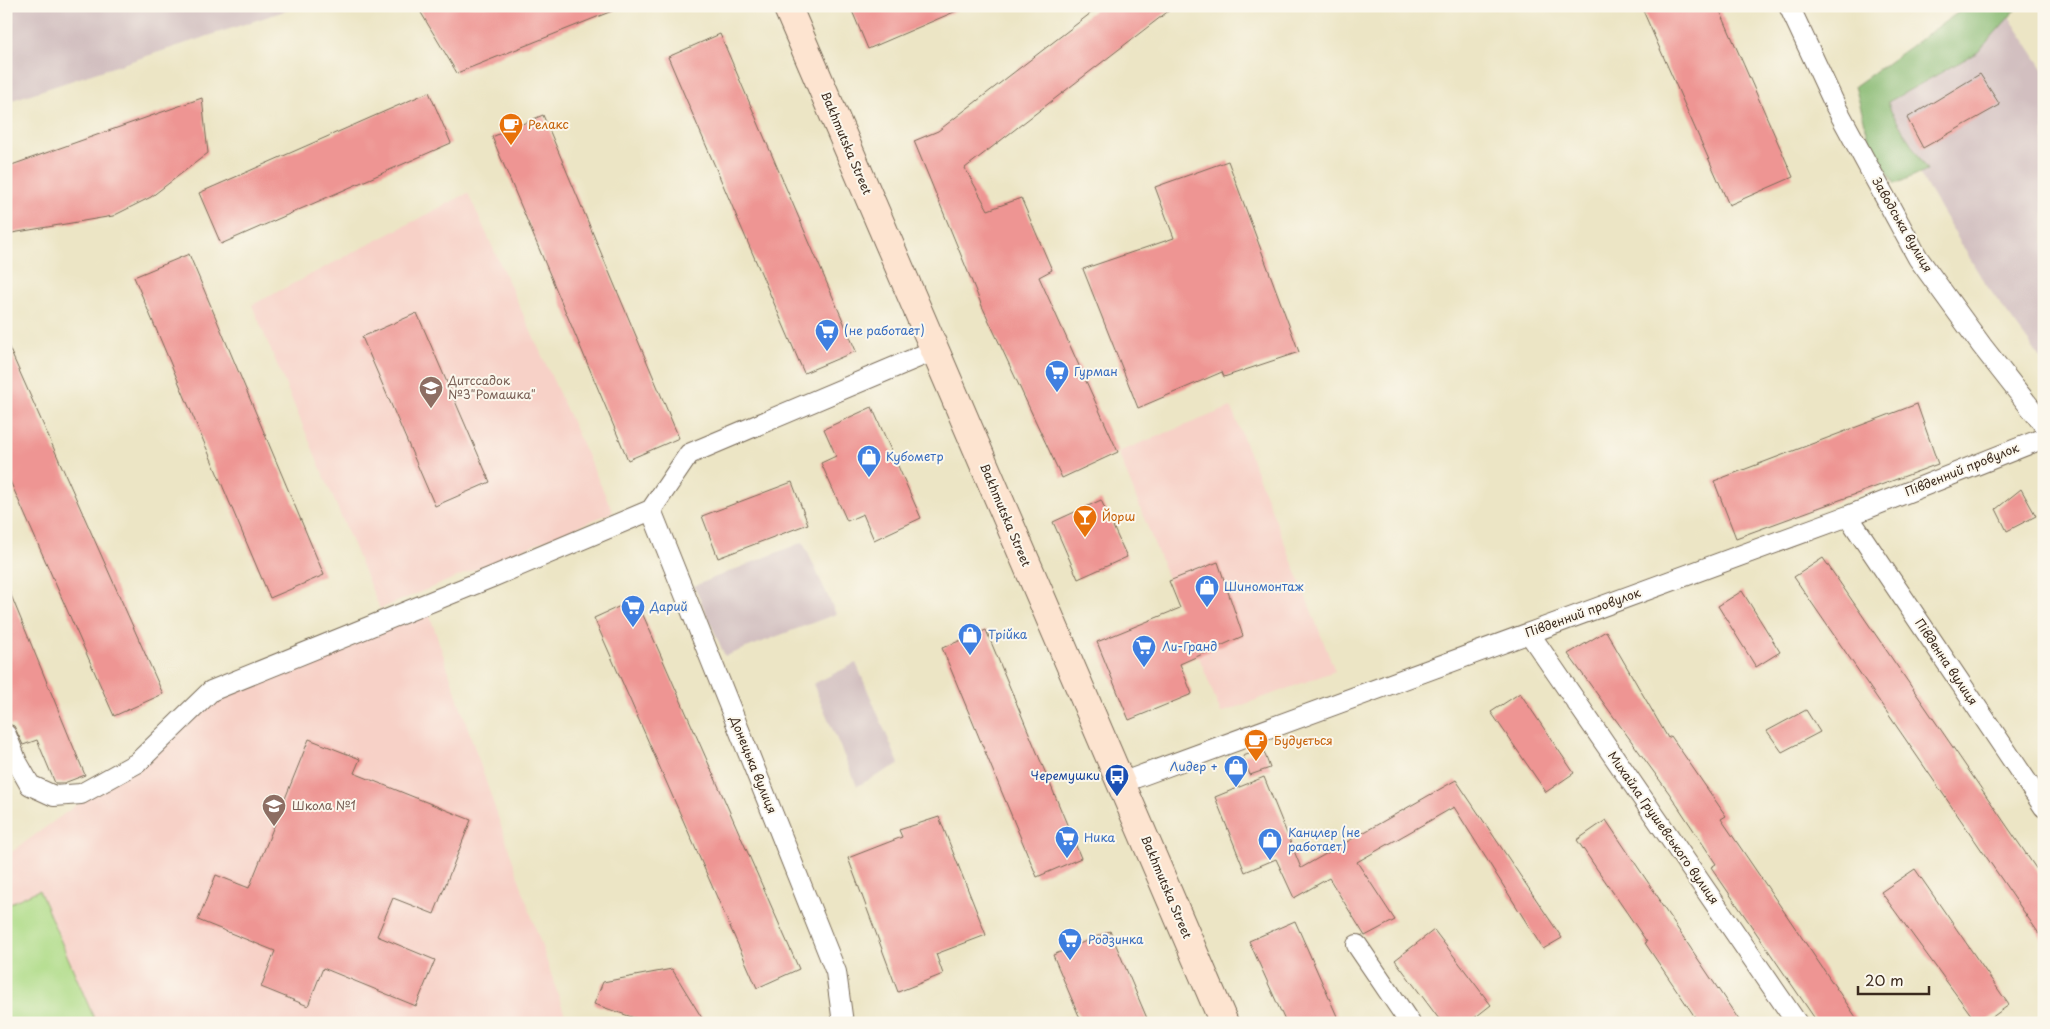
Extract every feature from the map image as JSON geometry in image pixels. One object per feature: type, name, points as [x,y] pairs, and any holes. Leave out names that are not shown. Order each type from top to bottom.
[{"type":"street","name":"Bakhmutska Street","points":[[787,6],[1224,1023]]},
{"type":"street","name":"Заводська вулиця","points":[[1789,6],[1836,107],[1918,258],[1982,346],[2044,425]]},
{"type":"street","points":[[6,735],[17,762],[30,785],[54,796],[81,794],[137,763],[211,691],[651,510],[689,454],[935,350]]},
{"type":"street","name":"Південний провулок","points":[[1121,783],[1848,516],[2044,438]]},
{"type":"street","name":"Донецька вулиця","points":[[651,510],[836,972],[843,1023]]},
{"type":"street","name":"Південна вулиця","points":[[1848,516],[2044,808]]},
{"type":"street","name":"Михайла Грушевського вулиця","points":[[1528,633],[1797,1023]]},
{"type":"street","points":[[1357,944],[1410,1023]]},
{"type":"shaded area","points":[[6,6],[300,6],[6,102]]},
{"type":"shaded area","points":[[2002,6],[2044,70],[2044,363],[1984,282],[1871,93]]},
{"type":"shaded area","name":"Дитссадок №3\"Ромашка\"","points":[[468,193],[613,512],[380,609],[252,305]]},
{"type":"shaded area","points":[[1231,407],[1335,671],[1221,713],[1118,452]]},
{"type":"shaded area","points":[[803,542],[836,614],[725,656],[694,586]]},
{"type":"shaded area","name":"Школа №1","points":[[428,610],[567,1021],[565,1023],[6,1023],[6,856],[86,798],[212,698]]},
{"type":"shaded area","points":[[856,663],[899,764],[857,786],[813,684]]},
{"type":"green space","points":[[1967,6],[2019,6],[1978,52],[1888,102],[1891,111],[1927,170],[1895,184],[1869,139],[1855,86]]},
{"type":"green space","points":[[39,890],[96,1023],[6,1023],[6,905]]},
{"type":"building","points":[[417,6],[622,6],[622,7],[457,73]]},
{"type":"building","points":[[850,6],[968,6],[868,49]]},
{"type":"building","points":[[1100,6],[1175,6],[965,168],[988,210],[1021,198],[1052,270],[1039,277],[1118,452],[1062,478],[982,306],[914,141],[938,131]]},
{"type":"building","points":[[1641,6],[1718,6],[1793,177],[1729,205]]},
{"type":"building","points":[[720,34],[856,351],[804,373],[668,57]]},
{"type":"building","points":[[1980,74],[2000,105],[1923,148],[1907,118]]},
{"type":"building","points":[[429,92],[451,143],[221,244],[199,193]]},
{"type":"building","points":[[202,98],[208,153],[151,197],[113,216],[6,234],[6,167]]},
{"type":"building","points":[[543,115],[679,438],[628,460],[492,137]]},
{"type":"building","points":[[1228,161],[1299,352],[1224,377],[1222,372],[1138,408],[1083,269],[1174,238],[1155,187]]},
{"type":"building","points":[[189,254],[324,575],[270,598],[134,277]]},
{"type":"building","points":[[417,313],[490,482],[435,506],[362,337]]},
{"type":"building","points":[[6,341],[163,694],[114,716],[6,472]]},
{"type":"building","points":[[1917,404],[1938,464],[1736,538],[1714,481]]},
{"type":"building","points":[[872,407],[921,518],[874,540],[863,514],[847,521],[821,463],[836,456],[824,429]]},
{"type":"building","points":[[792,482],[808,524],[718,558],[702,516]]},
{"type":"building","points":[[2021,489],[2036,516],[2007,531],[1996,509]]},
{"type":"building","points":[[1101,500],[1127,557],[1078,579],[1053,522]]},
{"type":"building","points":[[1823,558],[2044,880],[2044,941],[1794,577]]},
{"type":"building","points":[[1218,562],[1243,636],[1180,664],[1192,694],[1129,720],[1097,642],[1180,608],[1169,581]]},
{"type":"building","points":[[6,583],[85,775],[64,783],[55,783],[37,740],[23,745],[14,726],[6,723]]},
{"type":"building","points":[[1742,591],[1780,652],[1756,667],[1718,606]]},
{"type":"building","points":[[636,599],[799,969],[757,988],[594,618]]},
{"type":"building","points":[[986,630],[1081,858],[1037,877],[942,648]]},
{"type":"building","points":[[1606,631],[1668,738],[1671,736],[1726,816],[1721,819],[1860,1023],[1818,1023],[1711,867],[1716,864],[1669,793],[1568,654]]},
{"type":"building","points":[[1520,693],[1574,773],[1546,792],[1491,712]]},
{"type":"building","points":[[1806,710],[1820,732],[1782,752],[1767,731]]},
{"type":"building","points":[[309,739],[360,759],[354,773],[471,820],[434,914],[393,898],[377,936],[435,960],[416,1006],[323,968],[308,1006],[261,987],[275,951],[198,920],[216,875],[249,888]]},
{"type":"building","name":"Будується","points":[[1263,749],[1270,768],[1250,775],[1243,756]]},
{"type":"building","points":[[1264,777],[1301,868],[1456,780],[1562,938],[1543,949],[1454,807],[1357,862],[1395,920],[1365,936],[1329,878],[1294,898],[1276,859],[1245,872],[1215,797]]},
{"type":"building","points":[[939,817],[986,935],[936,954],[943,974],[898,992],[848,858],[902,837],[899,830]]},
{"type":"building","points":[[1606,820],[1741,1023],[1699,1023],[1645,943],[1647,942],[1577,840]]},
{"type":"building","points":[[1915,869],[2009,1005],[1984,1023],[1977,1023],[1881,892]]},
{"type":"building","points":[[1295,921],[1340,1023],[1286,1023],[1249,941]]},
{"type":"building","points":[[1434,930],[1491,1005],[1468,1023],[1442,1023],[1395,960]]},
{"type":"building","points":[[1110,931],[1149,1023],[1082,1023],[1053,955]]},
{"type":"building","points":[[672,969],[705,1023],[649,1023],[594,1004],[603,982]]},
{"type":"place","name":"Релакс","points":[[511,146]]},
{"type":"place","name":"(не работает)","points":[[827,352]]},
{"type":"place","name":"Гурман","points":[[1057,393]]},
{"type":"place","name":"Дитссадок №3\"Ромашка\"","points":[[431,409]]},
{"type":"place","name":"Кубометр","points":[[869,478]]},
{"type":"place","name":"Йорш","points":[[1085,538]]},
{"type":"place","name":"Шиномонтаж","points":[[1207,608]]},
{"type":"place","name":"Дарий","points":[[633,628]]},
{"type":"place","name":"Трійка","points":[[970,656]]},
{"type":"place","name":"Ли-Гранд","points":[[1144,668]]},
{"type":"place","name":"Будується","points":[[1256,762]]},
{"type":"place","name":"Лидер +","points":[[1236,788]]},
{"type":"place","name":"Черемушки","points":[[1117,797]]},
{"type":"place","name":"Школа №1","points":[[274,827]]},
{"type":"place","name":"Ника","points":[[1067,859]]},
{"type":"place","name":"Канцлер (не работает)","points":[[1270,861]]},
{"type":"place","name":"Родзинка","points":[[1070,961]]}]
